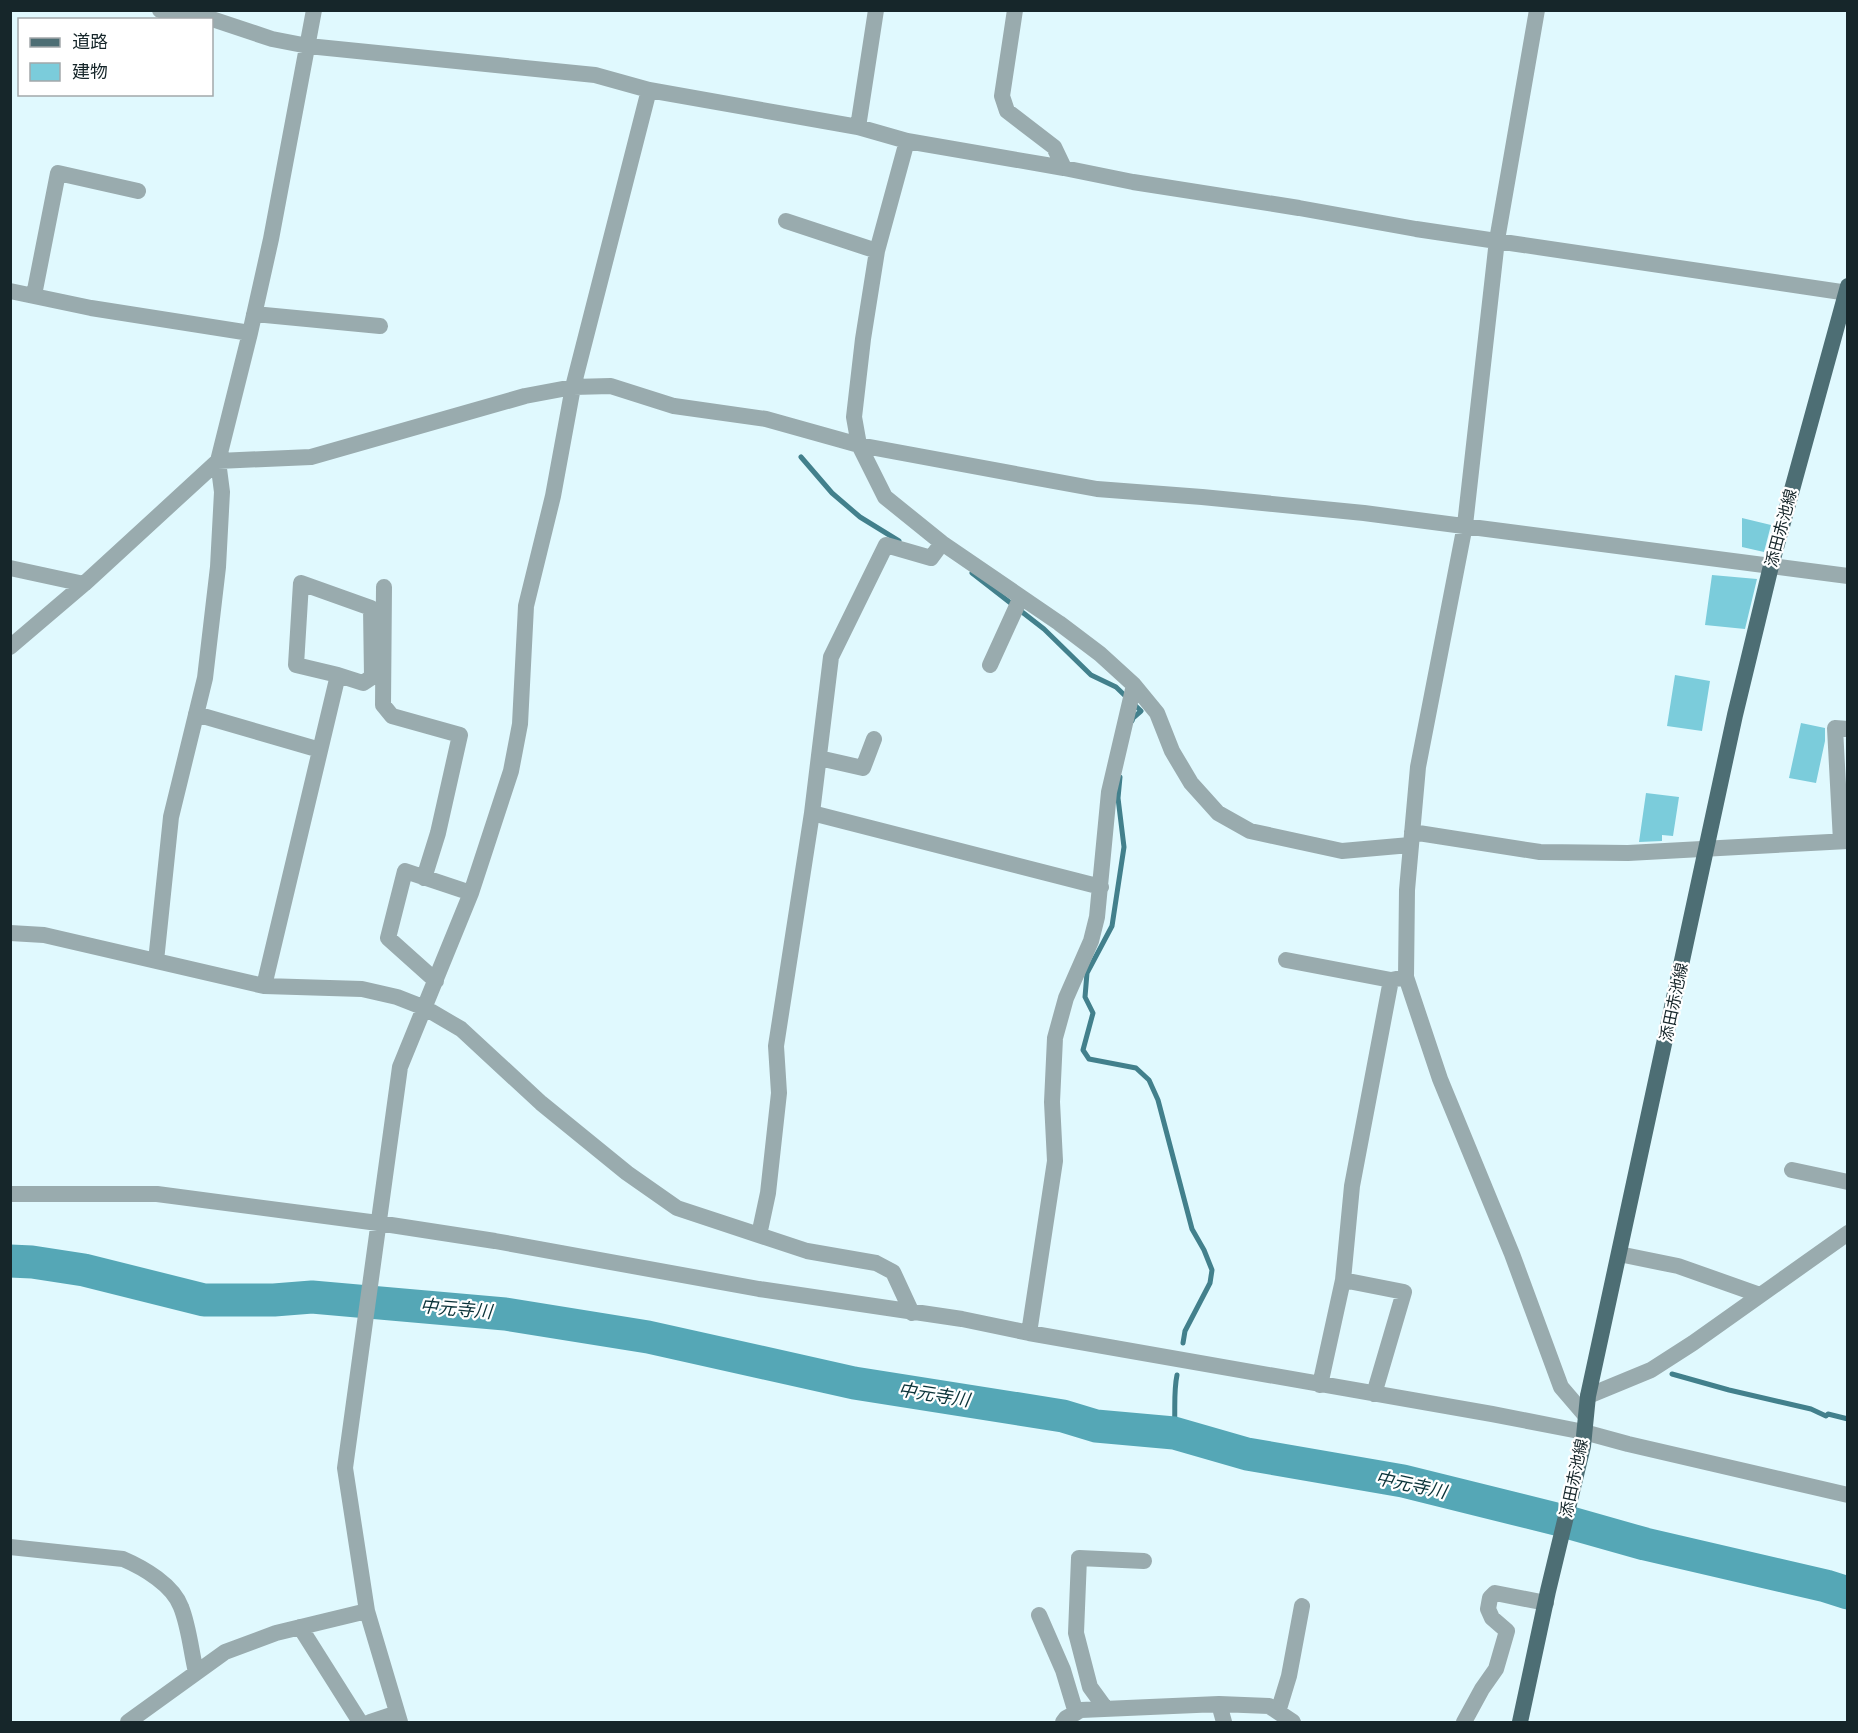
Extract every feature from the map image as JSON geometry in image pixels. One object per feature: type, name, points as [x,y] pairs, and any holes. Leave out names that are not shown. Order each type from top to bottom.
[{"type":"main road","name":"添田赤池線","points":[[1520,1722],[1735,716],[1771,566],[1847,290]]},
{"type":"street","points":[[160,10],[209,18]]},
{"type":"street","points":[[156,961],[171,817],[206,678],[218,567],[222,492],[218,461],[271,239],[314,10]]},
{"type":"street","points":[[858,127],[876,10]]},
{"type":"street","points":[[1015,10],[1002,96],[1007,111],[1054,147],[1064,168]]},
{"type":"street","points":[[1320,1385],[1343,1280],[1352,1186],[1399,978],[1418,767],[1465,525],[1497,240],[1537,10]]},
{"type":"street","points":[[213,19],[272,39],[308,46],[595,75],[649,90],[858,127],[907,141],[1133,182],[1416,229],[1847,290]]},
{"type":"street","points":[[370,1722],[399,1718],[367,1611],[345,1468],[400,1067],[471,893],[511,771],[520,724],[526,606],[553,496],[573,387],[649,90]]},
{"type":"street","points":[[907,141],[877,251],[863,339],[854,417],[859,445],[885,497],[942,543],[1059,623],[1100,654],[1134,685],[1157,713],[1172,751],[1191,783],[1218,813],[1250,831],[1342,851],[1411,838],[1540,852],[1628,852],[1844,841],[1835,728],[1848,729]]},
{"type":"street","points":[[34,295],[58,173],[138,191]]},
{"type":"street","points":[[786,221],[877,251]]},
{"type":"street","points":[[10,291],[91,308],[250,333]]},
{"type":"street","points":[[254,314],[380,326]]},
{"type":"street","points":[[10,647],[84,584],[218,461],[311,457],[525,396],[573,387],[611,386],[674,406],[766,419],[859,445],[1097,489],[1465,525],[1848,576]]},
{"type":"street","points":[[759,1235],[768,1193],[779,1093],[776,1046],[812,813],[831,657],[886,545],[931,558],[942,543]]},
{"type":"street","points":[[10,568],[84,584]]},
{"type":"street","points":[[301,584],[371,608],[372,676],[363,683],[338,675],[296,664],[301,584]]},
{"type":"street","points":[[384,586],[383,705],[392,716],[460,735],[438,833],[424,878]]},
{"type":"street","points":[[990,665],[1021,597]]},
{"type":"street","points":[[264,986],[338,675]]},
{"type":"street","points":[[1029,1333],[1055,1161],[1052,1102],[1055,1038],[1066,998],[1091,941],[1097,917],[1109,792],[1134,685]]},
{"type":"street","points":[[196,714],[320,750]]},
{"type":"street","points":[[819,758],[863,768],[874,739]]},
{"type":"street","points":[[812,813],[1101,887]]},
{"type":"street","points":[[436,981],[388,938],[405,871],[471,893]]},
{"type":"street","points":[[10,933],[44,935],[264,986],[362,989],[397,997],[426,1008],[461,1029],[541,1103],[627,1173],[677,1208],[807,1251],[876,1263],[893,1272],[912,1313]]},
{"type":"street","points":[[1286,960],[1399,978]]},
{"type":"street","points":[[1399,978],[1512,1254],[1562,1387],[1584,1431]]},
{"type":"street","points":[[1792,1170],[1848,1182]]},
{"type":"street","points":[[10,1194],[157,1194],[495,1241],[759,1289],[962,1319],[1029,1333],[1584,1431],[1628,1444],[1848,1495]]},
{"type":"street","points":[[1588,1396],[1651,1370],[1693,1343],[1848,1233]]},
{"type":"street","points":[[1619,1254],[1678,1266],[1760,1295]]},
{"type":"street","points":[[1343,1280],[1404,1292],[1374,1394]]},
{"type":"street","points":[[10,1547],[123,1559],[136,1565],[168,1588],[181,1605],[196,1672]]},
{"type":"street","points":[[1106,1709],[1090,1687],[1076,1634],[1079,1558],[1144,1561]]},
{"type":"street","points":[[1464,1722],[1496,1669],[1507,1631],[1492,1618],[1488,1609],[1490,1598],[1495,1593],[1547,1597]]},
{"type":"street","points":[[1278,1712],[1289,1676],[1302,1606]]},
{"type":"street","points":[[128,1722],[225,1652],[276,1633],[367,1611]]},
{"type":"street","points":[[1039,1614],[1063,1670],[1070,1718],[1081,1710],[1219,1704],[1269,1707],[1293,1722]]},
{"type":"street","points":[[300,1627],[360,1722]]},
{"type":"street","points":[[1219,1704],[1224,1722]]},
{"type":"building","points":[[1742,518],[1771,525],[1764,552],[1742,547]]},
{"type":"building","points":[[1712,575],[1757,579],[1745,629],[1705,625]]},
{"type":"building","points":[[1675,675],[1710,681],[1702,731],[1667,726]]},
{"type":"building","points":[[1801,723],[1825,728],[1825,741],[1816,783],[1789,778]]},
{"type":"building","points":[[1646,793],[1679,797],[1673,836],[1662,835],[1662,841],[1639,842]]},
{"type":"waterway","points":[[801,457],[832,493],[860,517],[899,541]]},
{"type":"waterway","points":[[972,573],[1044,629],[1091,675],[1116,687],[1141,711],[1132,721]]},
{"type":"waterway","points":[[1120,777],[1118,798],[1124,847],[1112,926],[1087,973],[1085,997],[1093,1013],[1083,1050],[1089,1059],[1136,1068],[1149,1080],[1158,1100],[1192,1229],[1212,1270],[1210,1283],[1185,1331],[1183,1343]]},
{"type":"waterway","name":"中元寺川","points":[[10,1261],[84,1270],[204,1300],[274,1300],[312,1297],[505,1314],[648,1337],[854,1383],[1063,1416],[1096,1426],[1174,1433],[1247,1454],[1403,1481],[1560,1520],[1645,1544],[1848,1593]]},
{"type":"waterway","points":[[1672,1374],[1811,1409],[1826,1416],[1828,1414],[1848,1419]]},
{"type":"waterway","points":[[1174,1433],[1177,1375]]}]
